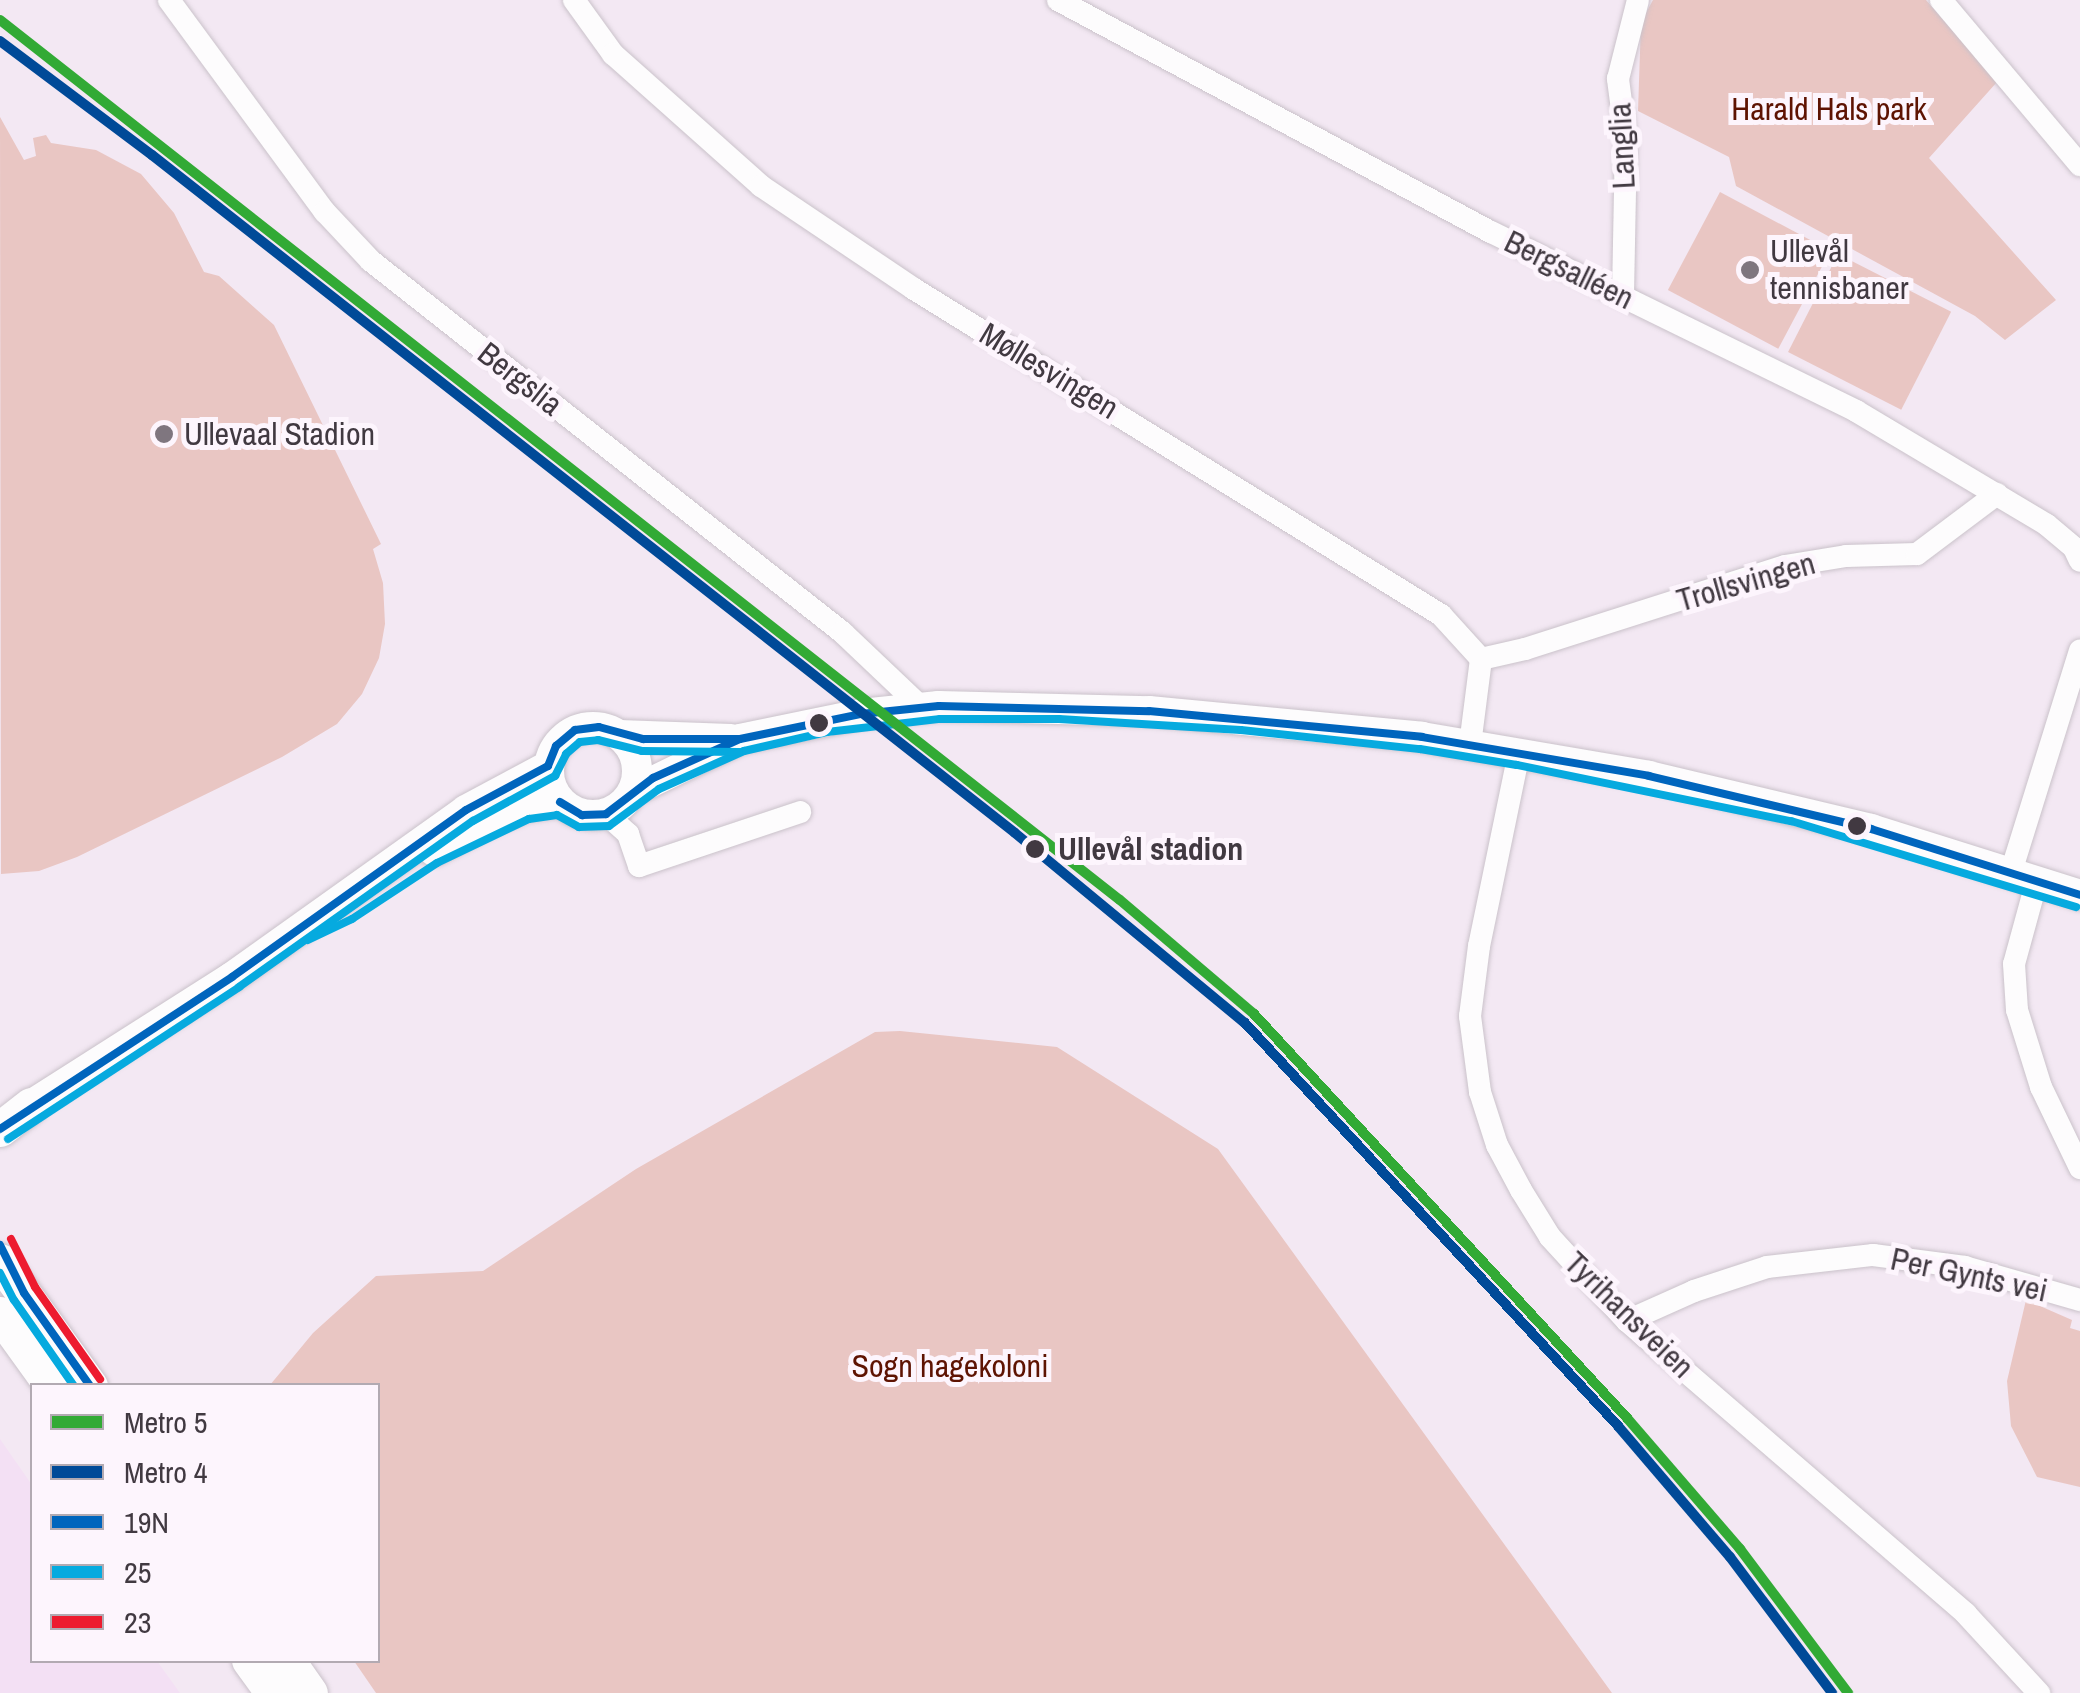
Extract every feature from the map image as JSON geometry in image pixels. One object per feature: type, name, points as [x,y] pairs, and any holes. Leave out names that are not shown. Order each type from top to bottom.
[{"type":"highway","points":[[0,1130],[15,1109]]},
{"type":"highway","points":[[0,1246],[6,1309],[87,1383]]},
{"type":"highway","points":[[0,1260],[6,1309],[50,1383]]},
{"type":"highway","points":[[251,1663],[272,1693]]},
{"type":"highway","points":[[289,1663],[310,1693]]},
{"type":"main road","points":[[740,739],[619,735],[599,727],[575,730],[556,746],[548,766],[552,791],[560,802],[582,815],[606,814],[633,791],[740,739],[826,720],[913,708],[1149,712],[1520,753],[1794,808],[2080,894]]},
{"type":"main road","points":[[619,735],[628,744],[637,767],[633,791]]},
{"type":"main road","points":[[303,929],[339,898],[466,810],[548,766]]},
{"type":"main road","points":[[15,1109],[303,929],[493,820],[525,808],[560,802]]},
{"type":"street","name":"Bergslia","points":[[169,0],[325,212],[371,260],[842,632],[913,708]]},
{"type":"street","name":"Møllesvingen","points":[[574,0],[613,54],[761,186],[914,289],[1441,614],[1482,659]]},
{"type":"street","name":"Bergsalléen","points":[[1058,0],[1491,232],[1856,410],[1998,494],[2078,551]]},
{"type":"street","name":"Langlia","points":[[1623,296],[1626,140],[1618,79],[1638,0]]},
{"type":"street","points":[[1941,0],[2080,165]]},
{"type":"street","name":"Trollsvingen","points":[[1482,659],[1526,649],[1785,566],[1846,556],[1917,554],[1998,494]]},
{"type":"street","points":[[1470,745],[1482,659]]},
{"type":"street","points":[[2078,660],[2024,876],[2014,964],[2018,1010],[2040,1088],[2080,1168]]},
{"type":"street","name":"Tyrihansveien","points":[[1520,753],[1479,946],[1470,1016],[1474,1061],[1497,1145],[1521,1190],[1550,1237],[1628,1321],[1966,1614],[2040,1693]]},
{"type":"street","points":[[606,814],[628,834],[639,866],[800,812]]},
{"type":"street","name":"Per Gynts vei","points":[[1628,1321],[1694,1291],[1767,1267],[1873,1256],[1964,1267],[2080,1300]]},
{"type":"shaded area","points":[[0,1439],[30,1482],[30,1663],[158,1663],[180,1693],[0,1693]]},
{"type":"green space","name":"Harald Hals park","points":[[1653,0],[1926,0],[1997,82],[1929,158],[2056,300],[2005,340],[1975,316],[1736,186],[1729,157],[1638,111],[1641,22]]},
{"type":"green space","name":"Ullevaal Stadion","points":[[0,117],[24,160],[36,156],[33,138],[46,135],[51,143],[96,150],[141,174],[174,213],[204,272],[219,276],[274,325],[381,544],[373,549],[383,583],[385,624],[379,658],[362,694],[337,724],[282,757],[77,857],[39,871],[1,874]]},
{"type":"green space","name":"Ullevål tennisbaner","points":[[1720,192],[1830,251],[1778,349],[1668,290]]},
{"type":"green space","points":[[1838,254],[1951,312],[1901,410],[1788,352]]},
{"type":"green space","name":"Sogn hagekoloni","points":[[900,1031],[1057,1047],[1218,1149],[1612,1693],[376,1693],[355,1663],[380,1663],[380,1383],[272,1383],[313,1333],[376,1276],[483,1271],[636,1169],[875,1032]]},
{"type":"green space","points":[[2026,1300],[2072,1320],[2070,1328],[2080,1331],[2080,1487],[2037,1477],[2011,1426],[2007,1381]]},
{"type":"metro line","name":"5","points":[[0,20],[1120,900],[1254,1014],[1627,1418],[1740,1549],[1848,1693]]},
{"type":"metro line","name":"4","points":[[0,41],[152,155],[1015,833],[1245,1023],[1618,1426],[1730,1557],[1832,1693]]},
{"type":"transit line","name":"19N","points":[[560,802],[582,815],[606,814],[653,778],[740,739],[861,714],[939,706],[1149,711],[1422,737],[1649,776],[1871,829],[2080,895]]},
{"type":"transit line","name":"25","points":[[308,940],[352,919],[437,863],[529,819],[557,815],[579,827],[609,826],[659,789],[744,751],[827,732],[940,719],[1059,719],[1241,730],[1420,749],[1517,765],[1791,821],[2076,907]]},
{"type":"transit line","name":"19N","points":[[0,1129],[232,977],[466,810],[548,766],[556,746],[575,730],[599,727],[643,739],[739,739]]},
{"type":"transit line","name":"25","points":[[8,1139],[239,987],[473,821],[555,776],[566,754],[580,742],[598,740],[642,751],[739,752]]},
{"type":"transit line","name":"23","points":[[11,1239],[35,1287],[100,1379]]},
{"type":"transit line","name":"19N","points":[[0,1245],[24,1293],[88,1383]]},
{"type":"transit line","name":"25","points":[[0,1273],[14,1300],[72,1383]]},
{"type":"place","name":"Ullevål tennisbaner","points":[[1750,270]]},
{"type":"place","name":"Ullevaal Stadion","points":[[164,434]]},
{"type":"place","name":"Ullevål stadion","points":[[1035,849]]}]
